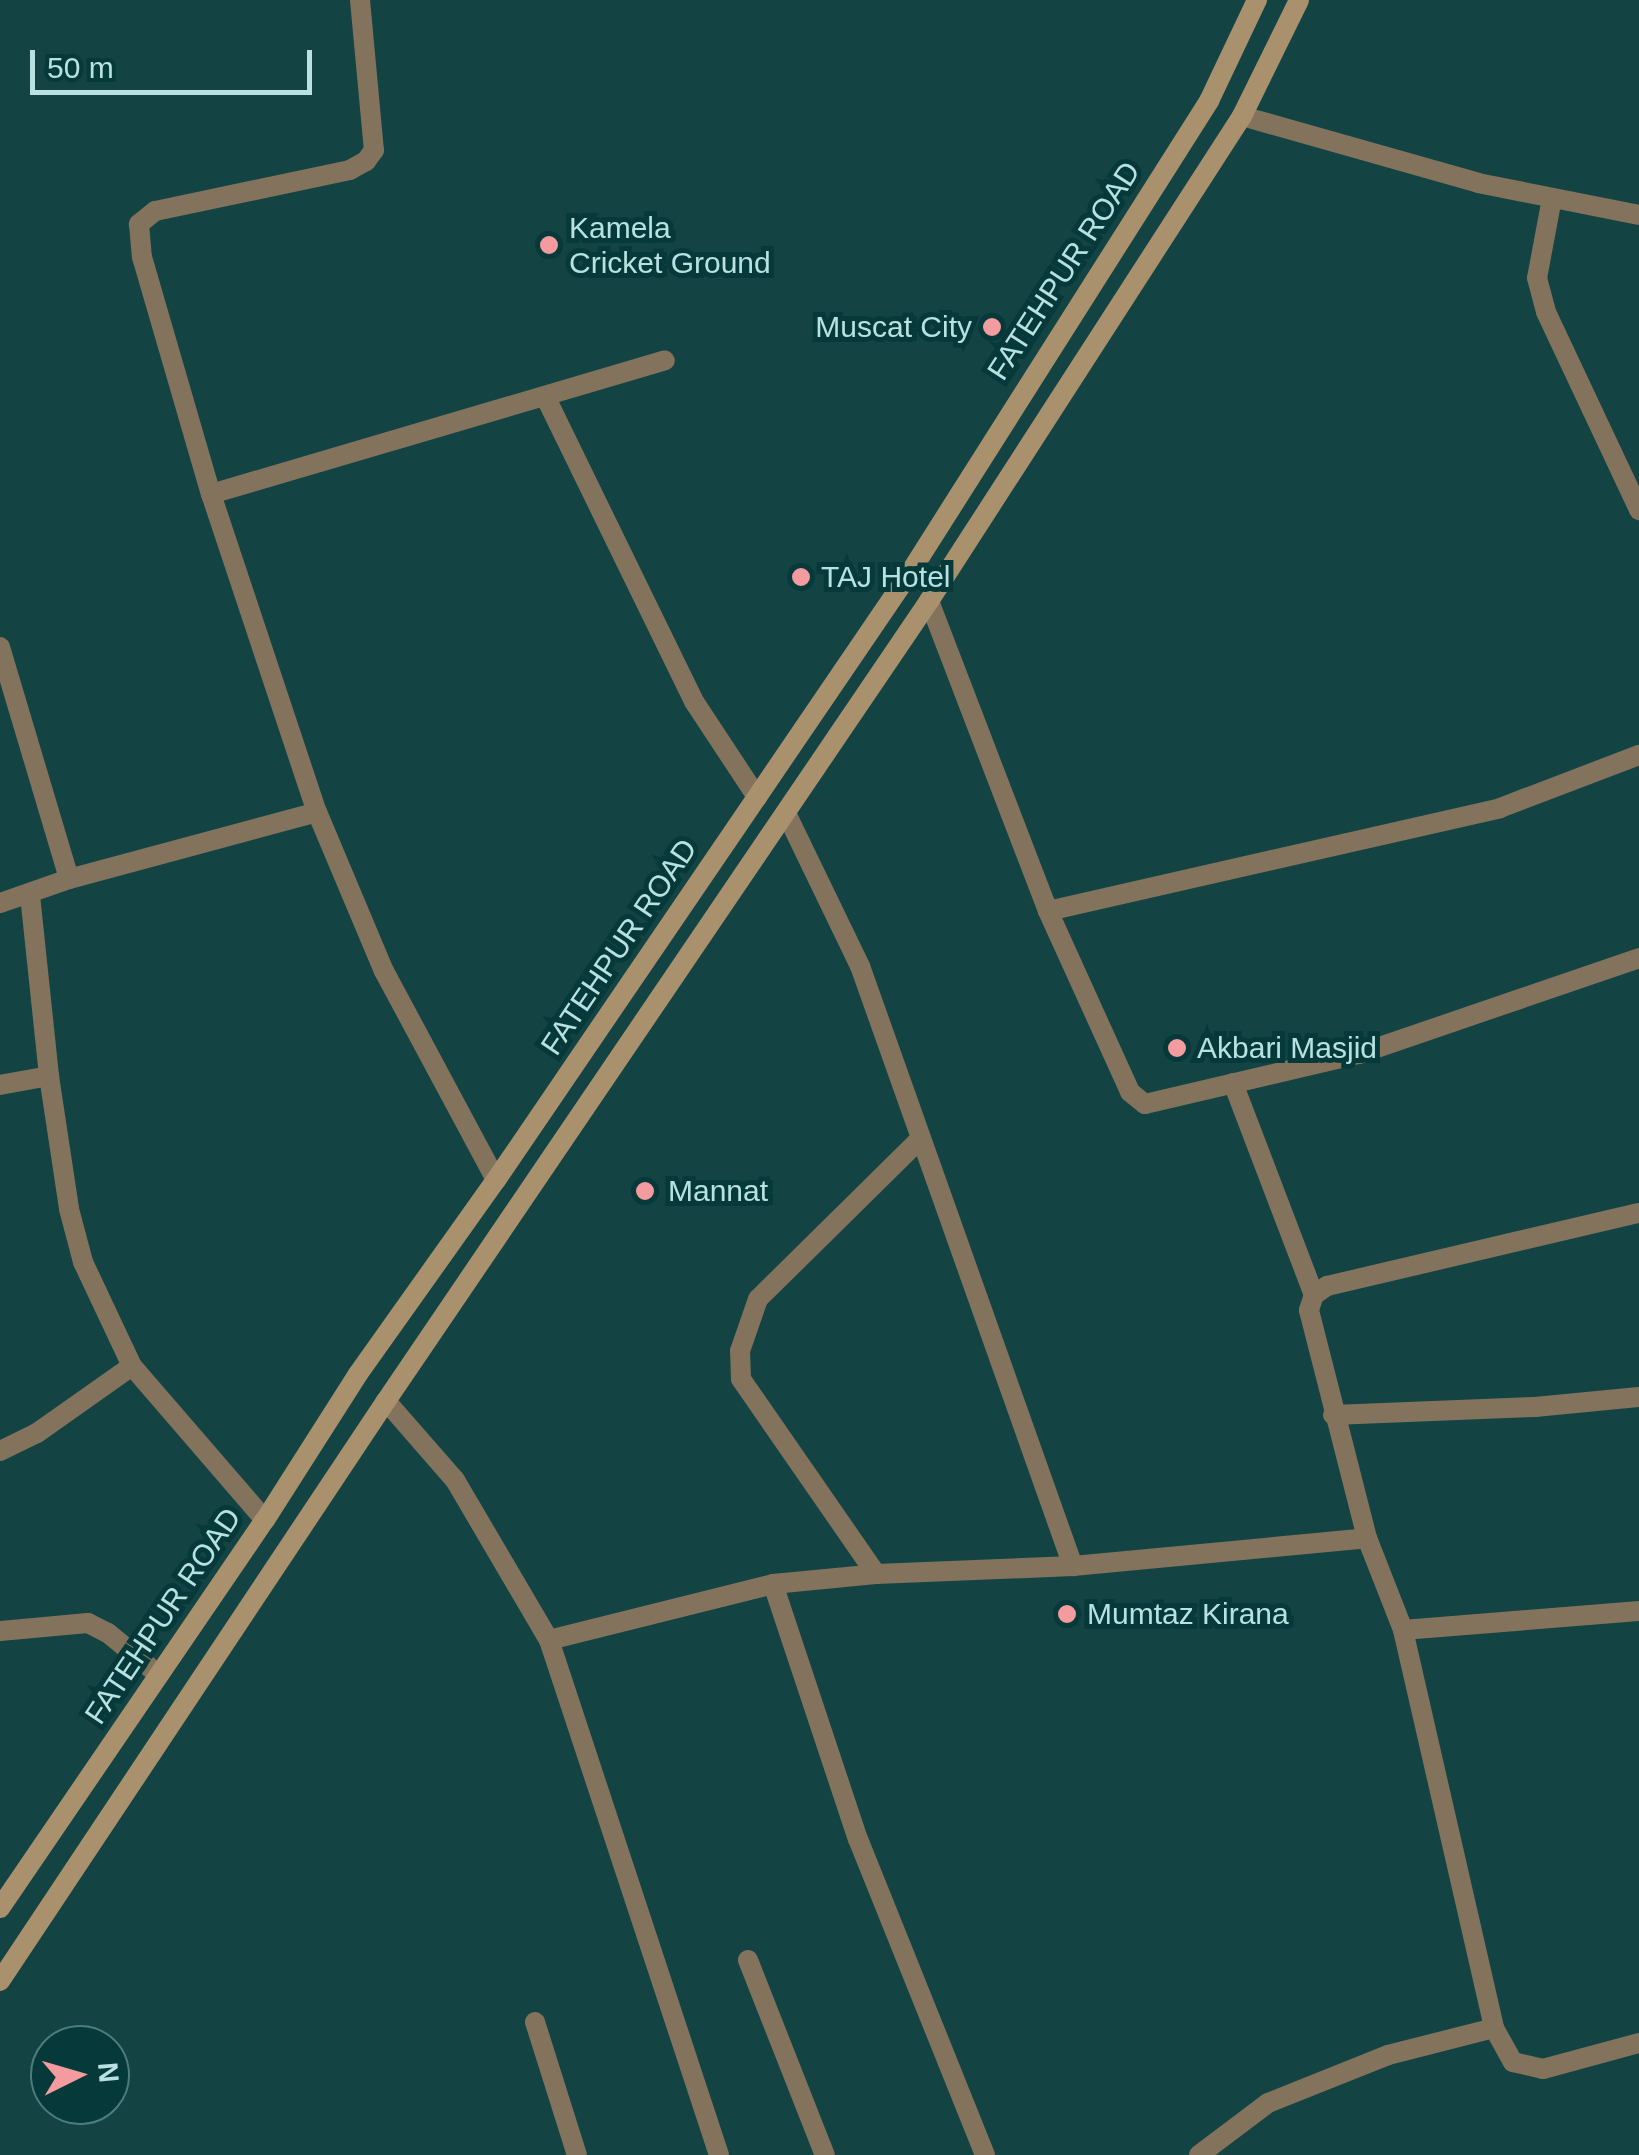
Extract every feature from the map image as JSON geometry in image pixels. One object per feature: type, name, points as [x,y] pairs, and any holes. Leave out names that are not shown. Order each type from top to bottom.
[{"type":"street","points":[[360,0],[374,150],[366,161],[350,170],[154,211],[139,224],[142,257],[212,494],[317,812],[384,971],[496,1180]]},
{"type":"street","name":"FATEHPUR ROAD","points":[[0,1908],[417,1290],[912,571],[1189,132],[1257,0]]},
{"type":"street","points":[[0,1980],[386,1400],[929,601],[1242,116],[1299,0]]},
{"type":"street","points":[[1242,116],[1478,183],[1639,215]]},
{"type":"street","points":[[1552,198],[1537,278],[1541,295],[1639,510]]},
{"type":"street","points":[[212,494],[666,360]]},
{"type":"street","points":[[546,398],[695,703],[757,797]]},
{"type":"street","points":[[929,601],[1048,911],[1130,1092],[1144,1104],[1166,1102],[1359,1054],[1639,958]]},
{"type":"street","points":[[0,646],[69,880]]},
{"type":"street","points":[[1048,911],[1500,808],[1639,755]]},
{"type":"street","points":[[0,903],[69,880],[317,812]]},
{"type":"street","points":[[786,813],[860,966],[1073,1566]]},
{"type":"street","points":[[30,894],[69,1209],[83,1262],[132,1366],[265,1520]]},
{"type":"street","points":[[0,1085],[50,1076]]},
{"type":"street","points":[[1233,1083],[1314,1295]]},
{"type":"street","points":[[876,1574],[741,1379],[740,1351],[758,1299],[921,1138]]},
{"type":"street","points":[[1639,1213],[1327,1286],[1314,1295],[1309,1310],[1366,1538],[1403,1630],[1494,2028],[1512,2062],[1543,2070],[1639,2043]]},
{"type":"street","points":[[417,1290],[448,1310]]},
{"type":"street","points":[[0,1451],[37,1433],[132,1366]]},
{"type":"street","points":[[1333,1415],[1535,1407],[1639,1397]]},
{"type":"street","points":[[386,1400],[455,1480],[549,1640],[719,2155]]},
{"type":"street","points":[[549,1640],[772,1584],[876,1574],[1073,1566],[1366,1538]]},
{"type":"street","points":[[772,1584],[858,1839],[986,2155]]},
{"type":"street","points":[[1403,1630],[1639,1611]]},
{"type":"street","points":[[0,1631],[88,1623],[108,1633],[159,1675]]},
{"type":"street","points":[[748,1960],[825,2155]]},
{"type":"street","points":[[536,2022],[577,2155]]},
{"type":"street","points":[[1199,2155],[1268,2103],[1388,2055],[1494,2028]]},
{"type":"place","name":"Kamela Cricket Ground","points":[[549,245]]},
{"type":"place","name":"Muscat City","points":[[992,327]]},
{"type":"place","name":"TAJ Hotel","points":[[801,577]]},
{"type":"place","name":"Akbari Masjid","points":[[1177,1048]]},
{"type":"place","name":"Mannat","points":[[645,1191]]},
{"type":"place","name":"Mumtaz Kirana","points":[[1067,1614]]}]
